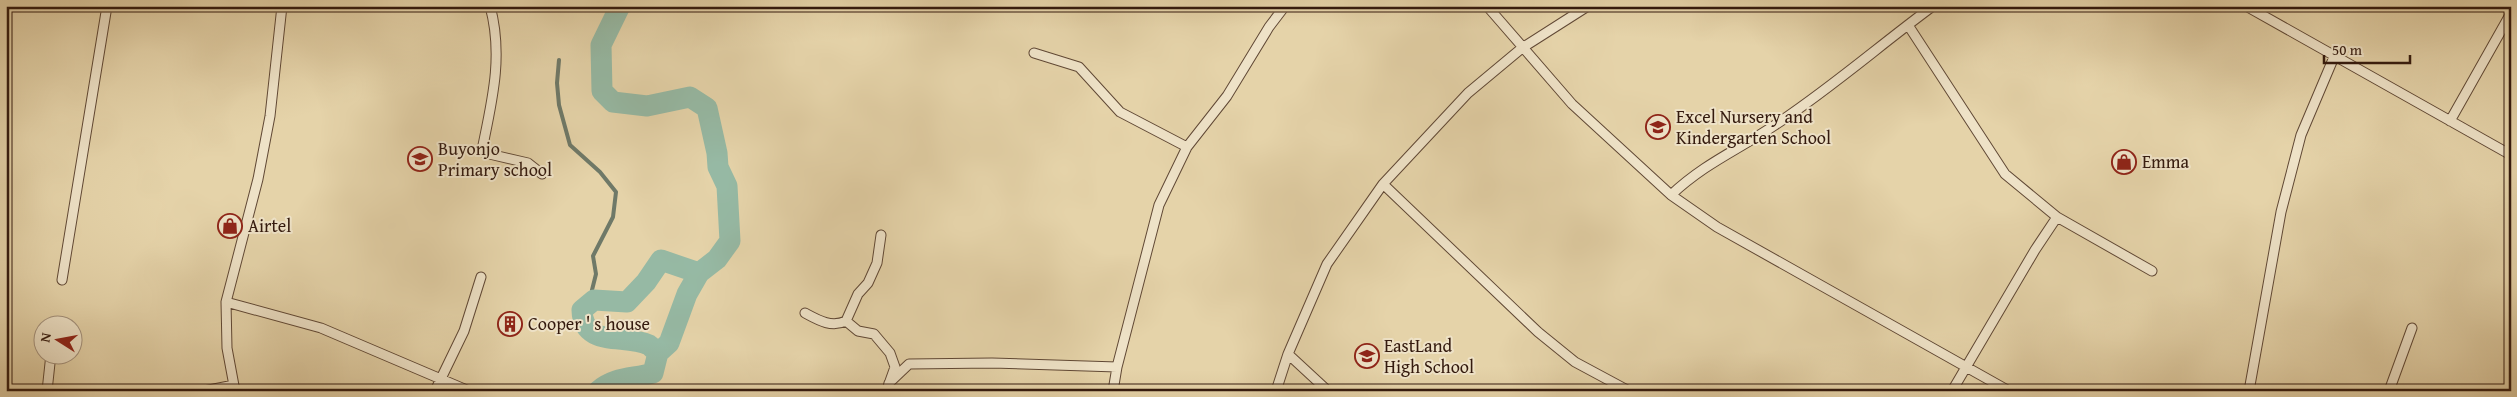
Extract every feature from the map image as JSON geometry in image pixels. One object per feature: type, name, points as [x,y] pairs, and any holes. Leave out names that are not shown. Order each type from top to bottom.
[{"type":"street","points":[[62,280],[107,6]]},
{"type":"street","points":[[204,391],[234,388],[227,348],[226,302],[258,179],[270,116],[282,6]]},
{"type":"street","points":[[490,6],[498,51],[496,76],[483,145],[484,153],[528,163],[542,174]]},
{"type":"street","points":[[1113,391],[1117,367],[1159,205],[1186,147],[1228,96],[1269,27],[1285,6]]},
{"type":"street","points":[[1487,6],[1572,104],[1671,194],[1717,228],[1965,368],[2010,391]]},
{"type":"street","points":[[1276,391],[1288,354],[1327,264],[1383,184],[1468,92],[1522,48],[1588,6]]},
{"type":"street","points":[[1671,194],[1692,175],[1775,126],[1933,6]]},
{"type":"street","points":[[2246,6],[2334,58],[2511,154]]},
{"type":"street","points":[[2450,122],[2511,13]]},
{"type":"street","points":[[1908,25],[2005,174],[2058,217],[2152,271]]},
{"type":"street","points":[[1034,53],[1080,66],[1120,112],[1186,147]]},
{"type":"street","points":[[2249,391],[2281,212],[2301,135],[2334,58]]},
{"type":"street","points":[[1383,184],[1538,332],[1575,362],[1628,391]]},
{"type":"street","points":[[1952,391],[2035,250],[2058,217]]},
{"type":"street","points":[[805,313],[821,322],[837,325],[846,321],[858,294],[868,283],[877,263],[881,235]]},
{"type":"street","points":[[435,391],[464,331],[481,277]]},
{"type":"street","points":[[226,302],[320,328],[469,391]]},
{"type":"street","points":[[846,321],[858,331],[874,334],[890,353],[895,367],[888,387]]},
{"type":"street","points":[[2389,391],[2412,328]]},
{"type":"street","points":[[1288,354],[1328,391]]},
{"type":"street","points":[[888,387],[909,364],[992,363],[1117,367]]},
{"type":"street","points":[[47,391],[50,364]]},
{"type":"waterway","points":[[598,391],[618,380],[653,373],[658,353],[649,345],[639,342],[597,335],[584,322],[582,310],[594,300],[627,302],[646,282],[661,260],[699,273],[717,259],[730,241],[727,186],[718,167],[717,153],[707,108],[690,97],[647,106],[613,102],[602,91],[601,45],[620,6]]},
{"type":"waterway","points":[[559,60],[557,83],[559,105],[570,145],[600,172],[616,192],[613,217],[593,256],[596,274],[592,290],[594,300]]},
{"type":"waterway","points":[[658,353],[669,343],[687,294],[699,273]]},
{"type":"place","name":"Excel Nursery and Kindergarten School","points":[[1658,127]]},
{"type":"place","name":"Buyonjo Primary school","points":[[420,159]]},
{"type":"place","name":"Emma","points":[[2124,162]]},
{"type":"place","name":"Airtel","points":[[230,226]]},
{"type":"place","name":"Cooper ' s house","points":[[510,324]]},
{"type":"place","name":"EastLand High School","points":[[1367,356]]}]
